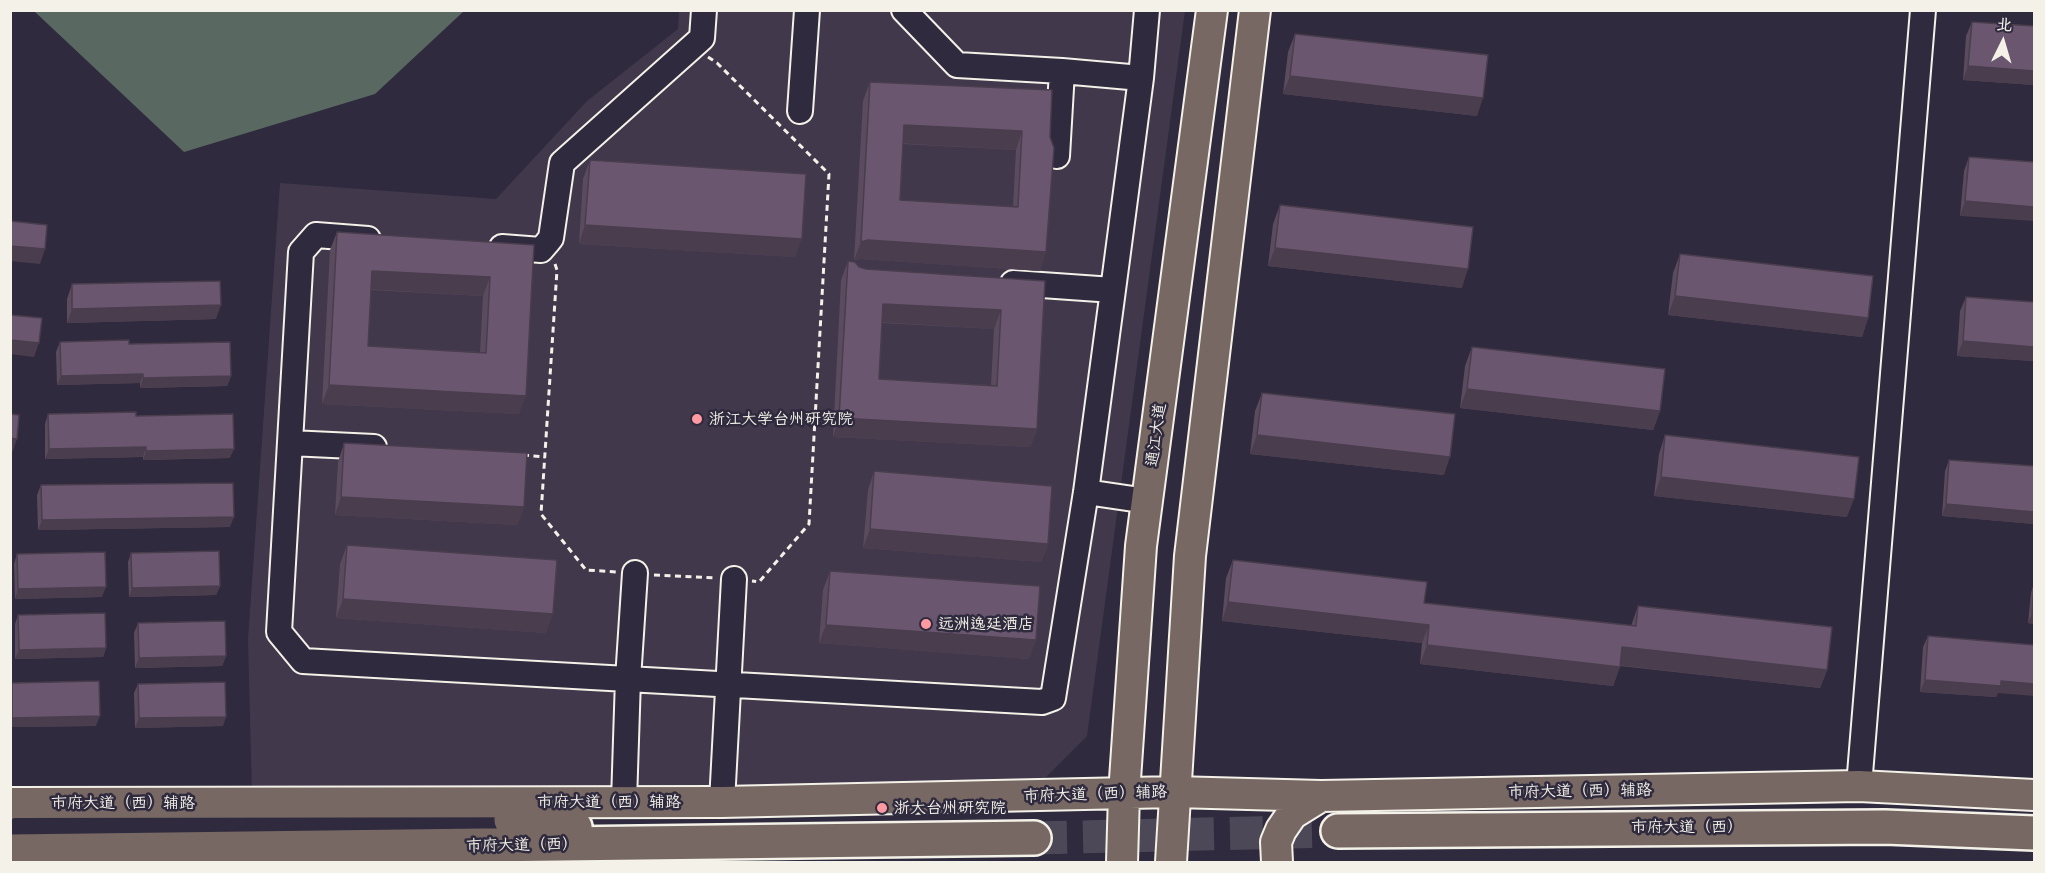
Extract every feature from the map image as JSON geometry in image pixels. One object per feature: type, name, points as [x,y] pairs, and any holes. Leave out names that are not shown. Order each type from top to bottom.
[{"type":"highway","points":[[511,820],[705,843]]},
{"type":"highway","name":"市府大道（西）","points":[[1338,831],[1885,827],[2034,833]]},
{"type":"highway","name":"市府大道（西）","points":[[10,851],[1034,838]]},
{"type":"main road","name":"通江大道","points":[[1122,862],[1124,795],[1141,546],[1212,10]]},
{"type":"main road","points":[[1171,862],[1190,556],[1255,10]]},
{"type":"main road","name":"市府大道（西）辅路","points":[[10,803],[722,802],[1124,795],[1174,792],[1321,796],[1859,786],[2034,795]]},
{"type":"main road","points":[[1277,862],[1276,842],[1281,830],[1292,814],[1321,796]]},
{"type":"main road","points":[[511,820],[621,801]]},
{"type":"street","points":[[482,246],[541,249],[547,243],[551,238],[562,163],[702,38],[704,10]]},
{"type":"street","points":[[800,111],[807,10]]},
{"type":"street","points":[[904,10],[957,65],[1141,78]]},
{"type":"street","points":[[387,240],[316,235],[301,252],[279,632],[303,661],[1042,702],[1053,698],[1086,492],[1141,78],[1147,10]]},
{"type":"street","points":[[1859,786],[1923,10]]},
{"type":"street","points":[[1057,156],[1062,71]]},
{"type":"street","points":[[987,281],[1113,290]]},
{"type":"street","points":[[290,443],[394,448]]},
{"type":"street","points":[[1086,492],[1147,501]]},
{"type":"street","points":[[621,801],[636,573]]},
{"type":"street","points":[[722,802],[734,579]]},
{"type":"street","points":[[10,831],[511,820]]},
{"type":"path","points":[[547,243],[557,270],[541,514],[586,570],[759,582],[809,524],[829,174],[717,63],[693,46]]},
{"type":"path","points":[[521,455],[545,457]]},
{"type":"shaded area","name":"浙江大学台州研究院","points":[[679,11],[1185,11],[1087,736],[1035,788],[252,796],[248,639],[280,183],[496,199],[587,101],[678,29]]},
{"type":"green space","points":[[34,11],[464,11],[375,94],[184,152]]},
{"type":"building","points":[[1972,22],[2034,26],[2034,71],[1968,66]]},
{"type":"building","points":[[1295,34],[1488,55],[1483,98],[1290,76]]},
{"type":"building","points":[[870,82],[1052,90],[1050,137],[1054,148],[1046,252],[868,240],[861,242]],"holes":[[[904,125],[1022,131],[1018,207],[900,200]]]},
{"type":"building","points":[[1969,157],[2034,162],[2034,207],[1965,201]]},
{"type":"building","points":[[590,160],[806,174],[802,239],[585,225]]},
{"type":"building","points":[[1280,205],[1473,227],[1468,269],[1275,248]]},
{"type":"building","points":[[10,221],[47,225],[45,249],[10,246]]},
{"type":"building","points":[[337,232],[534,245],[526,396],[329,385]],"holes":[[[372,271],[490,277],[486,353],[368,346]]]},
{"type":"building","points":[[1680,254],[1873,276],[1868,318],[1675,296]]},
{"type":"building","points":[[848,261],[855,262],[859,267],[866,269],[1045,281],[1037,429],[839,418]],"holes":[[[883,304],[1001,310],[997,386],[879,379]]]},
{"type":"building","points":[[220,281],[221,305],[72,309],[72,284]]},
{"type":"building","points":[[1966,297],[2034,302],[2034,347],[1963,341]]},
{"type":"building","points":[[10,315],[42,318],[39,343],[10,340]]},
{"type":"building","points":[[129,340],[129,344],[230,342],[231,376],[143,378],[143,374],[61,376],[60,342]]},
{"type":"building","points":[[1472,347],[1665,369],[1660,411],[1467,389]]},
{"type":"building","points":[[1262,393],[1455,414],[1450,457],[1257,435]]},
{"type":"building","points":[[136,412],[136,416],[233,414],[234,449],[146,451],[146,447],[49,449],[48,414]]},
{"type":"building","points":[[10,414],[19,415],[17,439],[10,438]]},
{"type":"building","points":[[1665,435],[1859,457],[1854,499],[1661,477]]},
{"type":"building","points":[[344,443],[527,453],[524,507],[341,497]]},
{"type":"building","points":[[1949,460],[2034,466],[2034,512],[1946,504]]},
{"type":"building","points":[[874,471],[1052,486],[1048,544],[870,529]]},
{"type":"building","points":[[233,483],[234,517],[42,520],[41,485]]},
{"type":"building","points":[[347,545],[557,560],[553,614],[343,599]]},
{"type":"building","points":[[219,551],[220,586],[132,588],[131,553]]},
{"type":"building","points":[[105,552],[106,587],[18,589],[17,554]]},
{"type":"building","points":[[1233,560],[1427,582],[1424,603],[1636,626],[1638,606],[1832,627],[1827,670],[1622,647],[1620,667],[1427,645],[1429,625],[1228,602]]},
{"type":"building","name":"远洲逸廷酒店","points":[[830,571],[1040,586],[1036,640],[826,625]]},
{"type":"building","points":[[2034,584],[2034,614],[2032,614]]},
{"type":"building","points":[[105,613],[106,648],[19,650],[18,615]]},
{"type":"building","points":[[225,621],[226,656],[139,658],[138,623]]},
{"type":"building","points":[[1928,636],[2034,645],[2034,684],[2001,681],[2001,686],[1925,680]]},
{"type":"building","points":[[99,681],[100,716],[12,718],[12,683]]},
{"type":"building","points":[[225,682],[226,717],[139,718],[138,684]]},
{"type":"tunnel","points":[[1034,838],[1338,831]]},
{"type":"place","name":"浙江大学台州研究院","points":[[697,419]]},
{"type":"place","name":"远洲逸廷酒店","points":[[926,624]]},
{"type":"place","name":"浙大台州研究院","points":[[882,808]]}]
